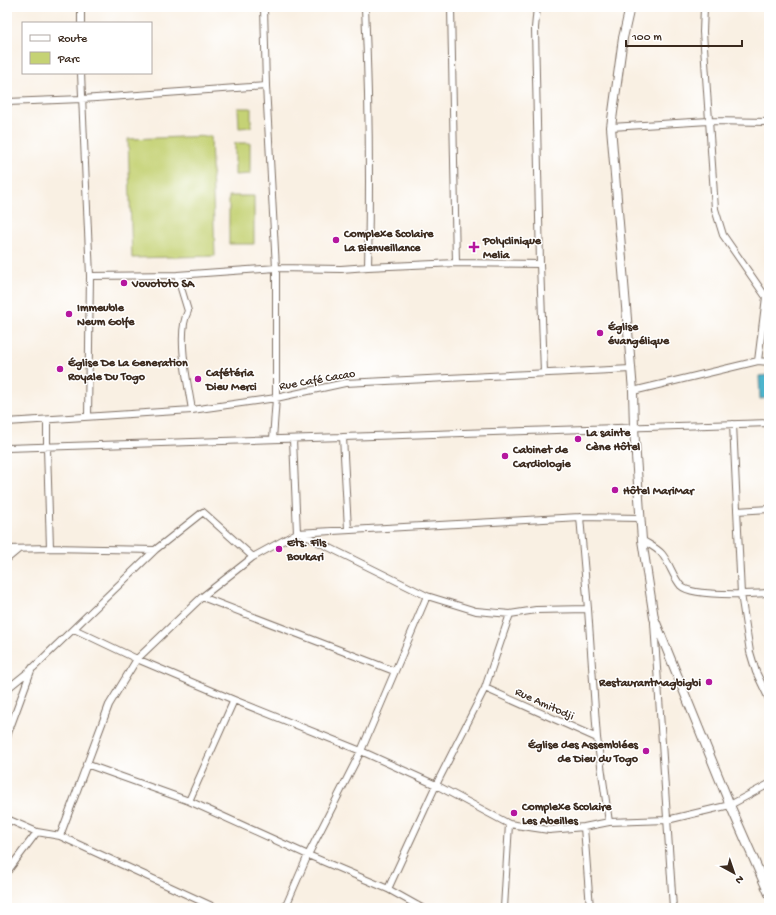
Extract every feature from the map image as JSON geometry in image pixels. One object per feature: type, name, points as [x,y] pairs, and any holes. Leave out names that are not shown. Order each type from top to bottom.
[{"type":"street","points":[[81,7],[81,22]]},
{"type":"street","points":[[264,7],[266,86],[276,268],[276,398],[273,439]]},
{"type":"street","points":[[365,7],[368,69],[370,204],[368,267]]},
{"type":"street","points":[[451,7],[456,263]]},
{"type":"street","points":[[537,7],[535,28],[544,372]]},
{"type":"street","points":[[630,7],[623,38],[611,127],[633,391],[640,518],[654,618],[673,908]]},
{"type":"street","points":[[704,7],[703,32],[715,209],[723,235],[766,297],[758,361]]},
{"type":"street","points":[[81,74],[90,276],[88,416]]},
{"type":"street","points":[[7,102],[82,99],[266,86]]},
{"type":"street","points":[[611,127],[709,121],[769,122]]},
{"type":"street","points":[[90,276],[177,275],[276,268],[341,269],[456,263],[540,264]]},
{"type":"street","points":[[177,275],[188,311],[184,319],[184,358],[192,410]]},
{"type":"street","points":[[633,391],[758,361],[769,362]]},
{"type":"street","name":"Rue Café Cacao","points":[[7,422],[192,410],[276,398],[345,383],[544,372],[631,369]]},
{"type":"street","points":[[47,420],[50,548]]},
{"type":"street","points":[[7,448],[47,448],[769,423]]},
{"type":"street","points":[[733,424],[741,594],[750,652],[756,672],[769,699]]},
{"type":"street","points":[[343,437],[348,529]]},
{"type":"street","points":[[293,439],[299,533]]},
{"type":"street","points":[[737,511],[769,509]]},
{"type":"street","points":[[7,689],[74,629],[155,550],[203,512],[253,557]]},
{"type":"street","points":[[60,836],[109,705],[137,659],[202,597],[253,557],[299,533],[348,529],[580,517],[640,518]]},
{"type":"street","points":[[580,517],[597,738],[609,822]]},
{"type":"street","points":[[299,533],[427,596],[476,611],[510,614],[536,610],[588,608]]},
{"type":"street","points":[[642,540],[662,555],[680,585],[692,592],[741,594],[769,593]]},
{"type":"street","points":[[7,550],[50,548],[155,550]]},
{"type":"street","points":[[7,559],[19,549]]},
{"type":"street","points":[[285,908],[308,856],[361,750],[427,596]]},
{"type":"street","points":[[202,597],[394,671]]},
{"type":"street","points":[[388,889],[436,785],[484,688],[510,614]]},
{"type":"street","points":[[654,618],[730,805],[769,894]]},
{"type":"street","points":[[74,629],[137,659],[234,700],[361,750],[436,785],[509,824],[549,830],[584,827],[609,822],[667,820],[730,805],[769,784]]},
{"type":"street","points":[[7,736],[32,668]]},
{"type":"street","name":"Rue Amitodji","points":[[484,688],[597,738]]},
{"type":"street","points":[[189,801],[234,700]]},
{"type":"street","points":[[86,764],[189,801],[308,856],[388,889],[422,908]]},
{"type":"street","points":[[7,819],[37,832],[60,836],[216,908]]},
{"type":"street","points":[[504,908],[509,824]]},
{"type":"street","points":[[584,827],[590,908]]},
{"type":"street","points":[[7,872],[37,832]]},
{"type":"green space","points":[[238,108],[251,108],[251,127],[239,128]]},
{"type":"green space","points":[[211,136],[215,256],[132,258],[128,139]]},
{"type":"green space","points":[[235,143],[250,143],[250,174],[235,175]]},
{"type":"green space","points":[[229,196],[254,196],[254,244],[229,244]]},
{"type":"water","points":[[769,375],[769,398],[760,399],[759,376]]},
{"type":"place","name":"Complexe Scolaire La Bienveillance","points":[[336,240]]},
{"type":"place","name":"Polyclinique Melia","points":[[474,247]]},
{"type":"place","name":"Vovototo SA","points":[[124,283]]},
{"type":"place","name":"Immeuble Neum Golfe","points":[[69,314]]},
{"type":"place","name":"Église évangélique","points":[[600,333]]},
{"type":"place","name":"Église De La Generation Royale Du Togo","points":[[60,369]]},
{"type":"place","name":"Cafétéria Dieu Merci","points":[[198,379]]},
{"type":"place","name":"La sainte Cène Hôtel","points":[[578,439]]},
{"type":"place","name":"Cabinet de Cardiologie","points":[[505,456]]},
{"type":"place","name":"Hôtel MariMar","points":[[615,490]]},
{"type":"place","name":"Ets. Fils Boukari","points":[[279,549]]},
{"type":"place","name":"RestaurantMagbigbi","points":[[709,682]]},
{"type":"place","name":"Église des Assemblées de Dieu du Togo","points":[[646,751]]},
{"type":"place","name":"Complexe Scolaire Les Abeilles","points":[[514,813]]}]
